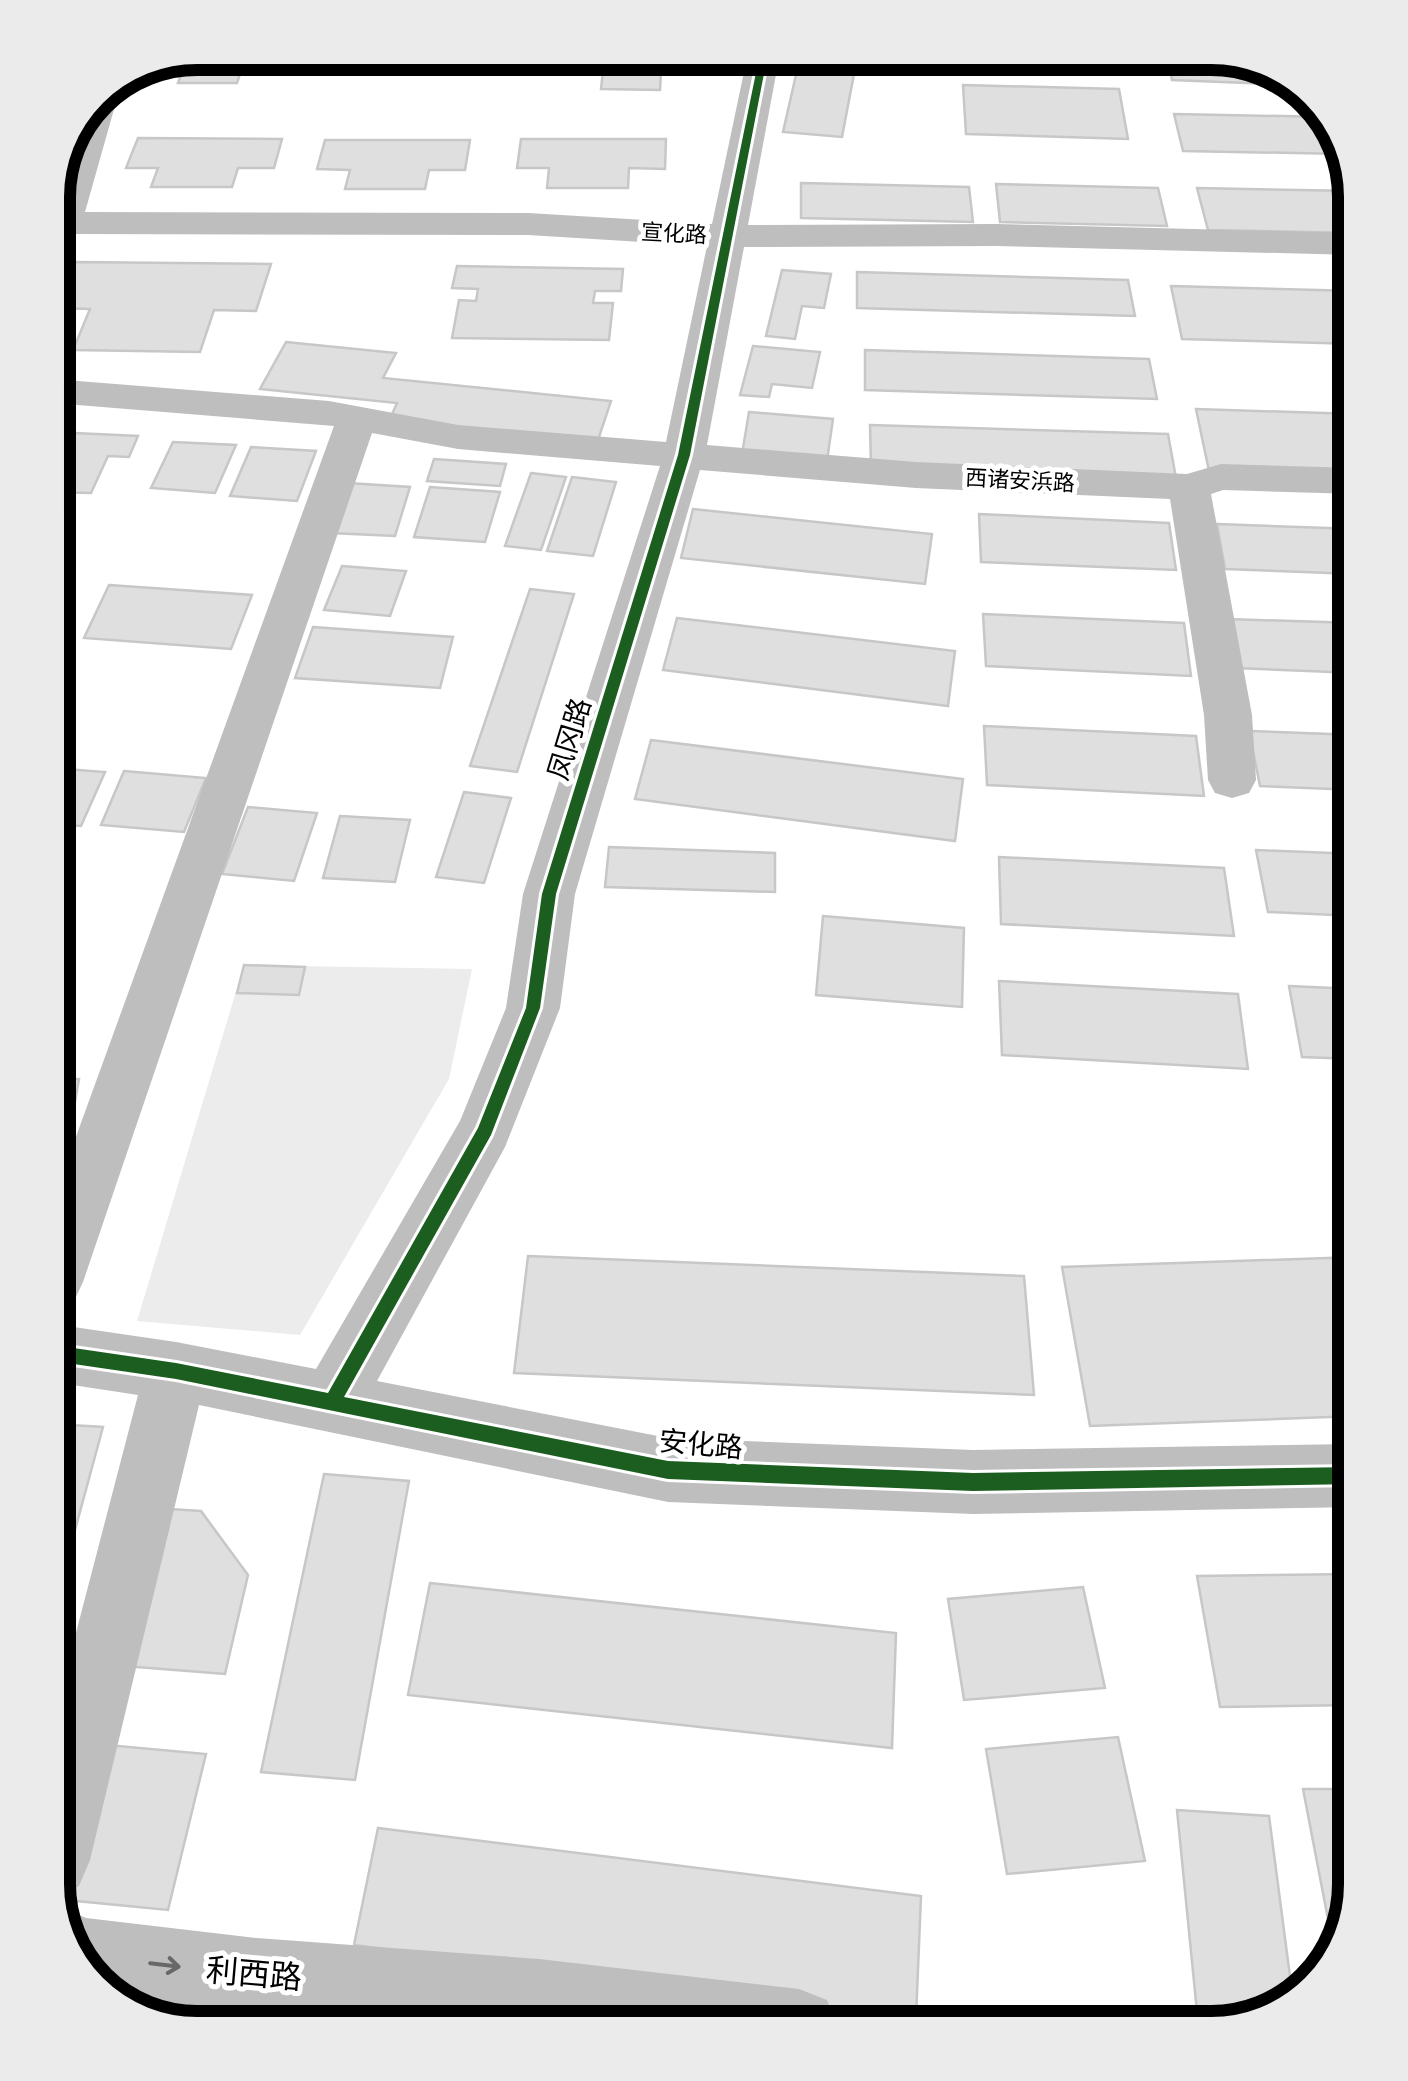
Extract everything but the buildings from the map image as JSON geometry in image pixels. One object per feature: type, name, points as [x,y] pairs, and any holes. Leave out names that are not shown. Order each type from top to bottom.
[{"type":"street","name":"凤冈路","points":[[331,1404],[484,1130],[533,1008],[549,894],[684,454],[760,70]]},
{"type":"street","points":[[70,191],[90,129]]},
{"type":"street","name":"宣化路","points":[[70,230],[528,224],[726,236],[996,235],[1338,244]]},
{"type":"street","name":"西诸安浜路","points":[[70,392],[358,418],[458,437],[916,475],[1189,487],[1221,477],[1338,480]]},
{"type":"street","points":[[70,428],[199,435],[218,404]]},
{"type":"street","points":[[70,1234],[358,418]]},
{"type":"street","points":[[1189,487],[1228,715],[1232,780]]},
{"type":"street","name":"安化路","points":[[70,1356],[176,1371],[668,1470],[973,1482],[1338,1476]]},
{"type":"street","points":[[70,1789],[176,1371]]},
{"type":"street","name":"利西路","points":[[93,1957],[257,1976],[651,2011]]},
{"type":"shaded area","points":[[244,965],[472,969],[449,1079],[300,1335],[137,1321]]},
{"type":"cycle path","points":[[331,1404],[485,1130],[533,1008],[549,894],[684,455],[761,70]]},
{"type":"cycle path","points":[[70,1355],[176,1371],[668,1470],[973,1482],[1338,1476]]}]
